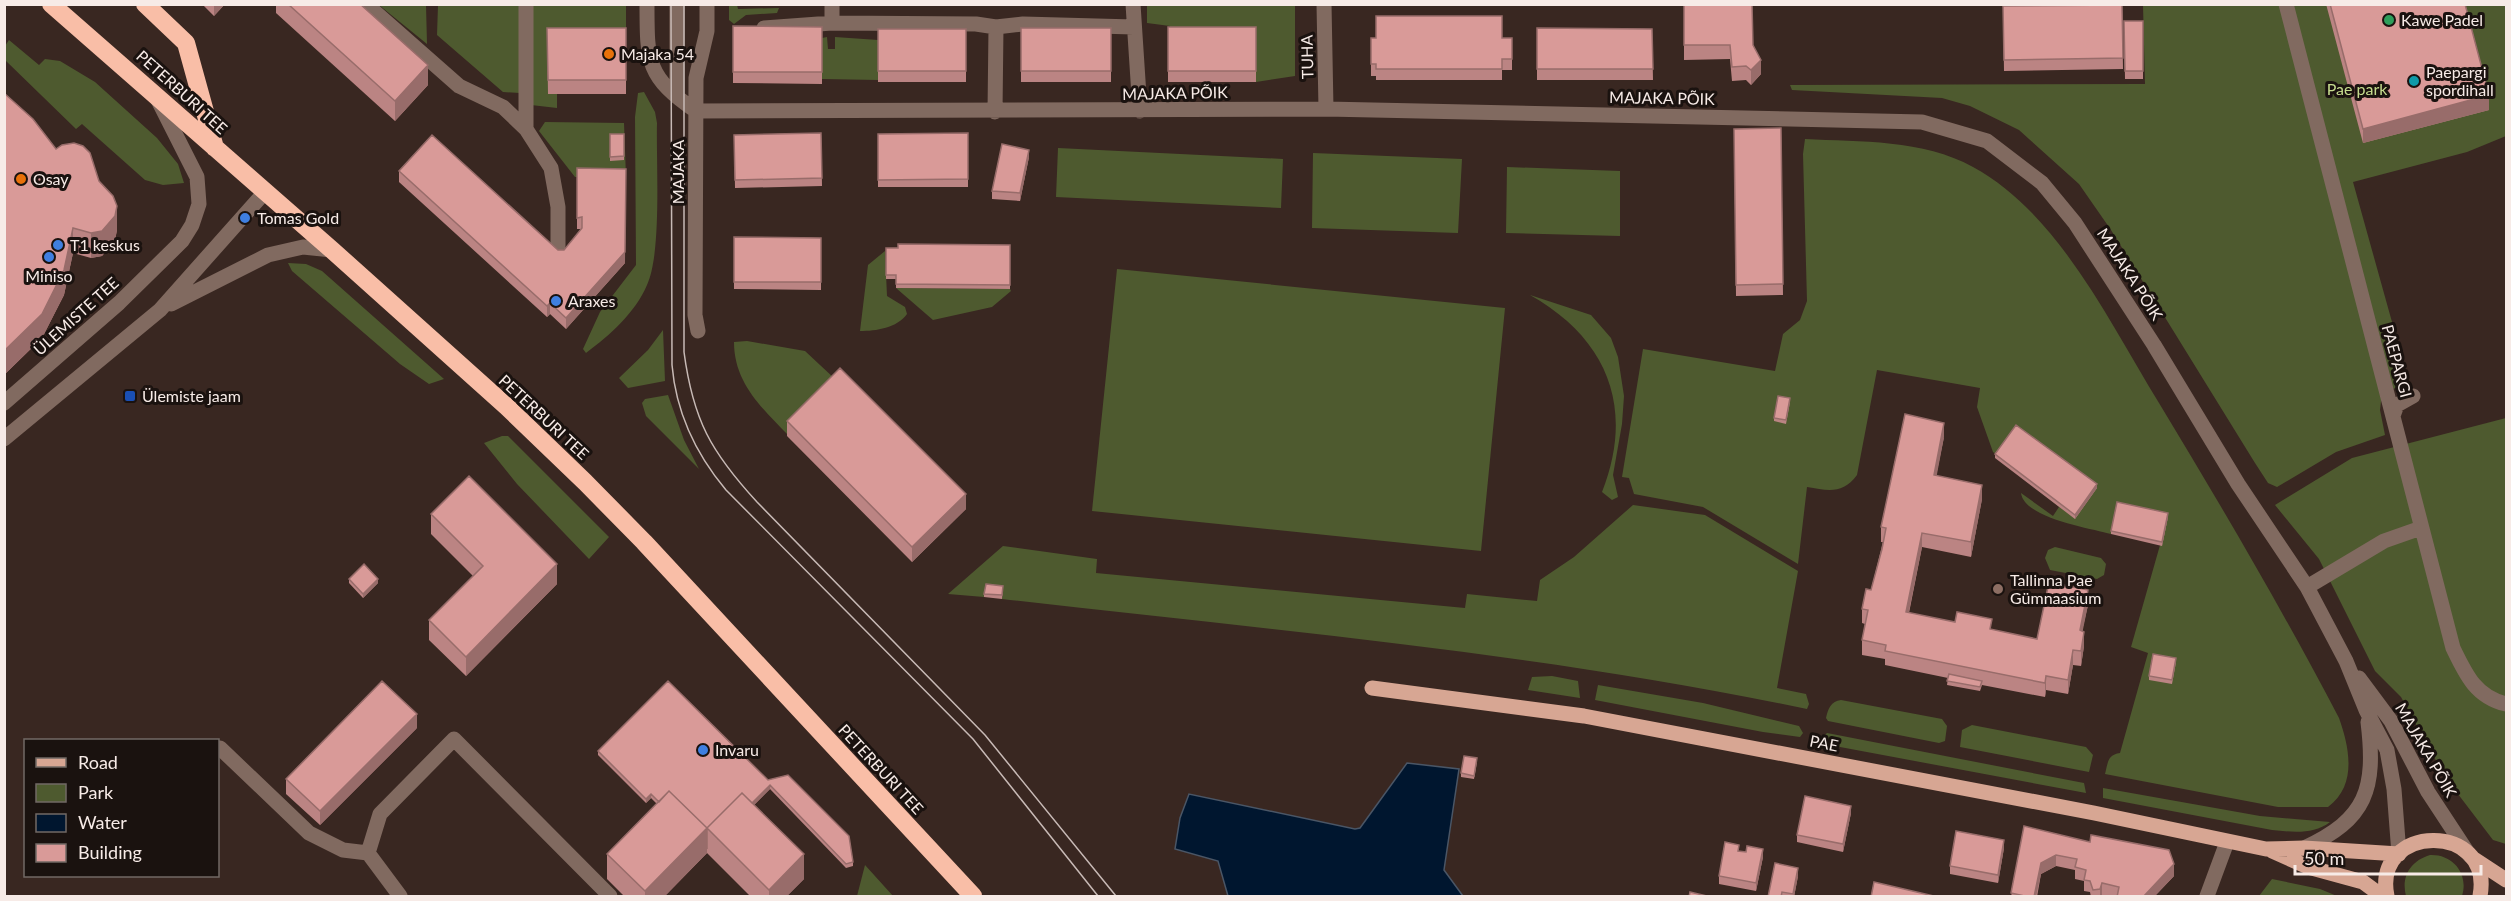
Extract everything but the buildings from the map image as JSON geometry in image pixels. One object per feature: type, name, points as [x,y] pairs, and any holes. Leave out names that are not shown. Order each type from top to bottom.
[{"type":"highway","name":"PETERBURI TEE","points":[[51,4],[153,92],[264,193],[332,250],[506,406],[585,482],[644,542],[973,897]]},
{"type":"highway","points":[[138,4],[150,9],[186,43],[215,148]]},
{"type":"main road","name":"PAE","points":[[1372,688],[1584,716],[2094,813],[2266,849],[2304,848],[2399,854]]},
{"type":"main road","points":[[2387,897],[2386,880],[2399,854],[2415,843],[2436,839],[2456,844],[2471,858],[2506,880]]},
{"type":"main road","name":"PAE","points":[[2266,849],[2308,867],[2349,876],[2368,885],[2382,897]]},
{"type":"main road","points":[[2471,858],[2479,873],[2480,897]]},
{"type":"street","points":[[366,4],[459,86],[503,107],[526,129],[551,168],[558,207],[558,246]]},
{"type":"street","points":[[526,4],[526,129]]},
{"type":"street","points":[[647,4],[647,41],[653,72],[677,97],[696,111]]},
{"type":"street","points":[[677,4],[677,97]]},
{"type":"street","name":"MAJAKA","points":[[698,331],[695,315],[696,78],[706,31],[707,4]]},
{"type":"street","points":[[832,4],[832,22]]},
{"type":"street","points":[[1133,4],[1140,111]]},
{"type":"street","name":"TUHA","points":[[1324,4],[1326,109]]},
{"type":"street","name":"PAEPARGI","points":[[2286,4],[2453,648],[2469,681],[2490,700],[2506,704]]},
{"type":"street","points":[[751,29],[832,22],[976,24],[996,27],[1023,24],[1134,27]]},
{"type":"street","points":[[995,111],[996,27]]},
{"type":"street","name":"ÜLEMISTE TEE","points":[[4,403],[120,303],[182,241],[192,225],[199,204],[197,177],[153,92]]},
{"type":"street","name":"MAJAKA PÕIK","points":[[696,111],[1326,109],[1922,122],[1987,141],[2042,183],[2075,223],[2154,345],[2238,484],[2307,587],[2346,661],[2366,710],[2387,750],[2394,789],[2399,854]]},
{"type":"street","points":[[4,439],[160,310],[264,193]]},
{"type":"street","points":[[160,310],[268,255],[287,248],[332,250]]},
{"type":"street","points":[[2393,416],[2397,405],[2413,396]]},
{"type":"street","points":[[2307,587],[2384,541],[2421,528]]},
{"type":"street","name":"MAJAKA PÕIK","points":[[2346,661],[2391,721],[2428,792],[2471,858]]},
{"type":"street","points":[[2304,848],[2332,835],[2354,814],[2360,804],[2369,783],[2372,753],[2366,710]]},
{"type":"street","points":[[368,853],[380,814],[454,739],[608,896]]},
{"type":"street","points":[[220,748],[309,833],[343,850],[368,853],[400,897]]},
{"type":"street","points":[[2207,897],[2227,842]]},
{"type":"green space","points":[[843,4],[1117,4],[843,5]]},
{"type":"green space","points":[[379,5],[426,5],[427,44]]},
{"type":"green space","points":[[438,5],[521,5],[520,93],[503,92],[437,35]]},
{"type":"green space","points":[[530,5],[626,5],[626,42],[557,94],[557,108],[531,105]]},
{"type":"green space","points":[[729,5],[737,5],[738,9],[779,8],[777,13],[746,15],[734,24],[729,20]]},
{"type":"green space","points":[[1147,5],[1295,5],[1295,76],[1256,82],[1256,38],[1170,38],[1170,26],[1147,23]]},
{"type":"green space","name":"Pae park","points":[[2143,5],[2506,5],[2506,136],[2467,152],[2353,182],[2409,383],[2382,393],[2380,410],[2385,435],[2336,452],[2277,487],[2268,483],[2111,230],[2079,184],[2019,130],[1970,106],[1942,98],[1792,90],[1790,85],[2145,84]]},
{"type":"green space","points":[[827,37],[828,49],[835,49],[835,37],[878,40],[878,80],[822,79],[822,38]]},
{"type":"green space","points":[[9,40],[39,65],[45,59],[60,61],[95,82],[157,138],[178,164],[184,183],[163,185],[145,180],[82,124],[76,129],[5,60],[5,46]]},
{"type":"green space","points":[[644,92],[655,112],[657,123],[657,207],[652,270],[642,295],[629,314],[613,331],[586,353],[583,349],[600,312],[636,265],[635,117],[638,93]]},
{"type":"green space","points":[[545,122],[624,123],[626,177],[575,177],[539,131]]},
{"type":"green space","points":[[1805,139],[1891,144],[1933,151],[1954,158],[2004,187],[2031,212],[2056,241],[2080,272],[2101,305],[2206,481],[2339,718],[2348,753],[2347,777],[2344,788],[2328,807],[2278,807],[2105,774],[2110,758],[2120,753],[2148,653],[2131,647],[2168,517],[2117,506],[2111,534],[2059,521],[2033,509],[2025,502],[2021,493],[2053,516],[2059,507],[1993,452],[1977,407],[1980,388],[1877,370],[1857,475],[1852,481],[1835,490],[1807,487],[1798,564],[1703,507],[1634,494],[1629,478],[1622,477],[1643,349],[1775,371],[1783,334],[1800,320],[1807,301],[1803,154]]},
{"type":"green space","points":[[1058,148],[1283,159],[1281,208],[1056,197]]},
{"type":"green space","points":[[1313,153],[1462,159],[1458,233],[1312,228]]},
{"type":"green space","points":[[1507,167],[1620,171],[1620,236],[1506,233]]},
{"type":"green space","points":[[885,251],[887,296],[905,307],[907,314],[892,326],[860,331],[868,265]]},
{"type":"green space","points":[[288,263],[306,264],[322,271],[444,379],[429,384],[400,364],[292,271]]},
{"type":"green space","points":[[1117,269],[1505,308],[1481,551],[1092,511]]},
{"type":"green space","points":[[896,288],[1010,289],[1011,291],[992,307],[933,320]]},
{"type":"green space","points":[[1530,295],[1591,315],[1611,338],[1618,357],[1624,396],[1622,424],[1613,475],[1618,497],[1612,500],[1602,492],[1612,461],[1616,432],[1614,404],[1608,378],[1596,355],[1579,333],[1557,313]]},
{"type":"green space","points":[[663,330],[665,381],[628,388],[619,378],[648,350]]},
{"type":"green space","points":[[747,341],[805,351],[835,379],[788,435],[759,405],[744,382],[735,357],[734,342]]},
{"type":"green space","points":[[668,395],[684,440],[699,469],[646,416],[642,403],[645,399]]},
{"type":"green space","points":[[2506,418],[2506,844],[2493,840],[2445,777],[2401,697],[2375,671],[2319,559],[2275,505],[2352,458]]},
{"type":"green space","points":[[508,436],[609,537],[589,559],[517,484],[484,443]]},
{"type":"green space","points":[[1633,505],[1705,515],[1798,571],[1777,688],[1806,694],[1809,704],[1807,709],[1707,689],[1507,658],[1002,599],[1003,590],[984,597],[948,594],[1003,546],[1097,559],[1096,573],[1465,608],[1467,594],[1537,601],[1540,580],[1574,557]]},
{"type":"green space","points":[[2055,547],[2101,558],[2106,564],[2104,575],[2097,579],[2050,570],[2045,558],[2048,550]]},
{"type":"green space","points":[[1552,676],[1578,681],[1580,698],[1528,690],[1532,677]]},
{"type":"green space","points":[[1598,685],[1703,703],[1799,726],[1803,733],[1800,737],[1763,732],[1595,700]]},
{"type":"green space","points":[[1841,700],[1942,719],[1947,726],[1945,741],[1939,743],[1828,721],[1826,718],[1830,706]]},
{"type":"green space","points":[[1972,725],[2086,747],[2093,755],[2089,772],[1960,747],[1962,730]]},
{"type":"green space","points":[[1827,733],[2084,783],[2086,793],[1824,744],[1824,736]]},
{"type":"green space","points":[[2103,788],[2260,816],[2330,822],[2309,831],[2272,830],[2103,798]]},
{"type":"green space","points":[[2430,855],[2446,858],[2457,867],[2463,880],[2462,896],[2406,896],[2406,876],[2417,861]]},
{"type":"green space","points":[[865,865],[893,896],[857,896]]},
{"type":"green space","points":[[2272,879],[2320,889],[2337,896],[2259,896]]},
{"type":"water","points":[[1407,763],[1459,769],[1444,870],[1463,896],[1228,896],[1218,861],[1175,849],[1180,818],[1189,794],[1355,829],[1360,828]]},
{"type":"tram line","points":[[671,4],[672,365],[678,399],[696,447],[726,490],[973,739],[1098,896]]},
{"type":"tram line","points":[[684,4],[684,352],[693,397],[707,434],[727,467],[757,502],[985,735],[1116,896]]},
{"type":"place","name":"Kawe Padel","points":[[2389,20]]},
{"type":"place","name":"Majaka 54","points":[[609,54]]},
{"type":"place","name":"Paepargi spordihall","points":[[2414,81]]},
{"type":"place","name":"Osay","points":[[21,179]]},
{"type":"place","name":"Tomas Gold","points":[[245,218]]},
{"type":"place","name":"T1 keskus","points":[[58,245]]},
{"type":"place","name":"Miniso","points":[[49,257]]},
{"type":"place","name":"Araxes","points":[[556,301]]},
{"type":"place","name":"Ülemiste jaam","points":[[130,396]]},
{"type":"place","name":"Tallinna Pae Gümnaasium","points":[[1998,589]]},
{"type":"place","name":"Invaru","points":[[703,750]]}]
